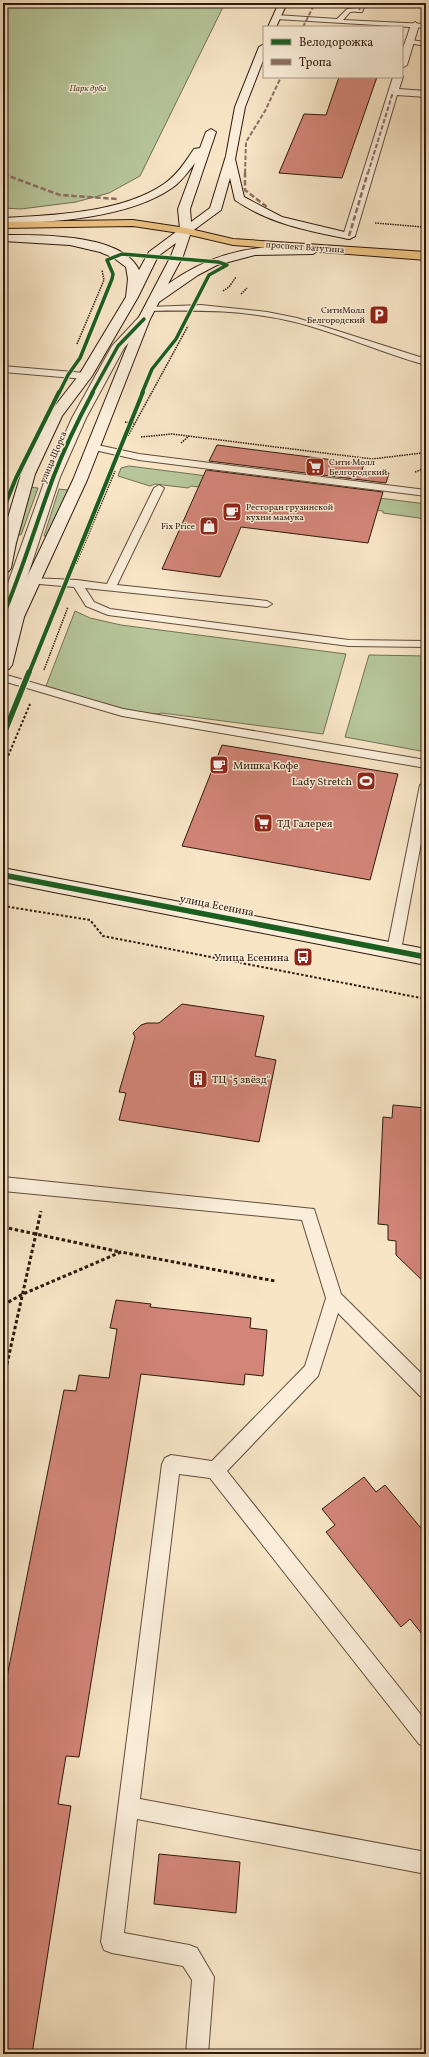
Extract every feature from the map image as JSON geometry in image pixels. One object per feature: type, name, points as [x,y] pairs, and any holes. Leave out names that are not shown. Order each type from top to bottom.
[{"type":"main road","points":[[272,26],[283,3]]},
{"type":"main road","points":[[403,62],[415,25]]},
{"type":"main road","points":[[186,231],[215,210],[231,156],[240,107],[263,50]]},
{"type":"main road","points":[[231,156],[239,198],[254,210],[271,218],[349,236],[398,78]]},
{"type":"main road","points":[[393,90],[426,91]]},
{"type":"main road","points":[[393,90],[426,94]]},
{"type":"main road","points":[[228,117],[240,107]]},
{"type":"main road","points":[[3,221],[73,217],[128,203],[164,188],[185,170],[214,130],[184,208],[186,231]]},
{"type":"main road","name":"проспект Ватутина","points":[[3,225],[133,224],[186,231],[233,242],[426,256]]},
{"type":"main road","name":"проспект Ватутина","points":[[144,236],[186,231],[230,230]]},
{"type":"main road","name":"улица Щорса","points":[[3,568],[5,543],[28,474],[55,415],[85,376],[122,315],[153,254],[186,231]]},
{"type":"main road","name":"улица Щорса","points":[[3,665],[16,617],[80,480],[149,309],[177,256],[186,231]]},
{"type":"main road","name":"проспект Ватутина","points":[[282,232],[365,238]]},
{"type":"main road","points":[[3,237],[62,240],[98,248],[117,256],[130,266],[135,279],[132,297]]},
{"type":"main road","points":[[3,237],[106,237]]},
{"type":"main road","points":[[149,309],[199,270],[220,261],[251,252],[281,249],[426,256]]},
{"type":"main road","name":"улица Щорса","points":[[3,616],[18,581],[54,477],[79,418],[118,346],[149,309]]},
{"type":"main road","name":"улица Щорса","points":[[118,346],[122,315]]},
{"type":"main road","name":"улица Есенина","points":[[3,875],[426,957]]},
{"type":"lane","points":[[338,21],[349,10],[361,6]]},
{"type":"lane","points":[[276,17],[426,26]]},
{"type":"lane","points":[[410,42],[426,44]]},
{"type":"lane","points":[[149,309],[193,308],[244,312],[296,320],[426,362]]},
{"type":"lane","points":[[3,369],[85,376]]},
{"type":"lane","points":[[93,447],[139,457],[426,494]]},
{"type":"lane","points":[[174,458],[367,483],[396,483]]},
{"type":"lane","points":[[111,587],[159,488]]},
{"type":"lane","points":[[32,581],[65,582],[267,604]]},
{"type":"lane","points":[[77,584],[90,604],[108,612],[349,643],[426,644]]},
{"type":"lane","points":[[3,677],[122,712],[426,764]]},
{"type":"lane","points":[[394,950],[426,785]]},
{"type":"lane","points":[[3,1184],[308,1214],[334,1298],[426,1390]]},
{"type":"lane","points":[[215,1470],[312,1370],[334,1298]]},
{"type":"lane","points":[[197,2054],[203,1977],[189,1956],[112,1942],[171,1464],[215,1470],[426,1737]]},
{"type":"lane","points":[[128,1807],[426,1863]]},
{"type":"path","points":[[368,223],[423,227]]},
{"type":"path","points":[[107,291],[113,274],[107,260],[117,256]]},
{"type":"path","points":[[167,351],[176,339],[193,308]]},
{"type":"path","points":[[65,582],[141,396]]},
{"type":"path","points":[[127,438],[172,434],[372,459],[391,458],[422,453]]},
{"type":"path","points":[[426,436],[422,453],[426,462]]},
{"type":"path","points":[[3,906],[90,920],[103,936],[426,999]]},
{"type":"path","points":[[3,1382],[46,1188]]},
{"type":"path","points":[[3,1227],[121,1252],[275,1281]]},
{"type":"path","points":[[3,1305],[23,1294],[121,1252]]},
{"type":"green space","name":"Парк дуба","points":[[3,3],[225,3],[140,176],[109,193],[76,202],[21,209],[3,208]]},
{"type":"green space","points":[[129,466],[426,504],[426,519],[383,513],[383,511],[191,486],[188,488],[155,484],[150,486],[118,476],[121,468]]},
{"type":"green space","points":[[28,487],[38,488],[21,535],[16,535]]},
{"type":"green space","points":[[59,489],[68,490],[49,536],[44,536]]},
{"type":"green space","points":[[75,611],[90,618],[121,625],[346,654],[323,734],[162,713],[153,714],[140,712],[124,709],[46,686]]},
{"type":"green space","points":[[369,655],[426,656],[426,752],[345,737]]},
{"type":"building","points":[[339,78],[377,78],[342,178],[279,173],[304,114],[326,115]]},
{"type":"building","name":"Сити Молл Белгородский","points":[[217,445],[364,464],[362,470],[389,473],[386,483],[209,461]]},
{"type":"building","points":[[206,470],[383,492],[368,543],[241,527],[220,577],[162,569]]},
{"type":"building","points":[[222,745],[398,774],[370,880],[182,846]]},
{"type":"building","name":"ТЦ \"5 звёзд\"","points":[[182,1004],[264,1016],[255,1056],[276,1060],[259,1142],[119,1120],[126,1093],[119,1092],[135,1037],[133,1033],[141,1025],[147,1023],[159,1023]]},
{"type":"building","points":[[393,1105],[426,1108],[426,1284],[396,1255],[396,1241],[388,1240],[388,1225],[378,1224],[383,1117],[392,1118]]},
{"type":"building","points":[[116,1300],[151,1304],[150,1307],[251,1318],[250,1328],[267,1330],[263,1376],[245,1374],[244,1385],[141,1374],[79,1757],[66,1756],[58,1804],[71,1806],[32,2054],[3,2054],[3,1697],[64,1390],[76,1391],[79,1375],[109,1378],[117,1329],[110,1328]]},
{"type":"building","points":[[364,1477],[376,1492],[385,1485],[426,1534],[426,1639],[410,1619],[401,1627],[326,1532],[335,1525],[322,1509]]},
{"type":"building","points":[[159,1854],[240,1862],[236,1913],[154,1904]]},
{"type":"marked path","points":[[304,26],[315,3]]},
{"type":"marked path","points":[[359,10],[362,3]]},
{"type":"marked path","points":[[267,207],[245,190],[246,142],[265,111],[281,78]]},
{"type":"marked path","points":[[349,236],[393,92]]},
{"type":"marked path","points":[[3,174],[60,195],[99,199],[117,199]]},
{"type":"cycle path","points":[[3,510],[16,478],[68,375],[80,358],[112,279],[113,274],[107,260],[122,254],[218,262],[227,265],[209,275],[176,339],[152,369],[3,736]]},
{"type":"cycle path","points":[[3,616],[18,581],[53,477],[79,418],[118,346],[144,319]]},
{"type":"cycle path","points":[[3,875],[426,957]]},
{"type":"place","name":"СитиМолл Белгородский","points":[[379,315]]},
{"type":"place","name":"Сити Молл Белгородский","points":[[315,467]]},
{"type":"place","name":"Ресторан грузинской кухни мамука","points":[[232,512]]},
{"type":"place","name":"Fix Price","points":[[209,526]]},
{"type":"place","name":"Мишка Кофе","points":[[219,765]]},
{"type":"place","name":"Lady Stretch","points":[[366,781]]},
{"type":"place","name":"ТД Галерея","points":[[263,823]]},
{"type":"place","name":"Улица Есенина","points":[[303,957]]},
{"type":"place","name":"ТЦ \"5 звёзд\"","points":[[198,1079]]}]
